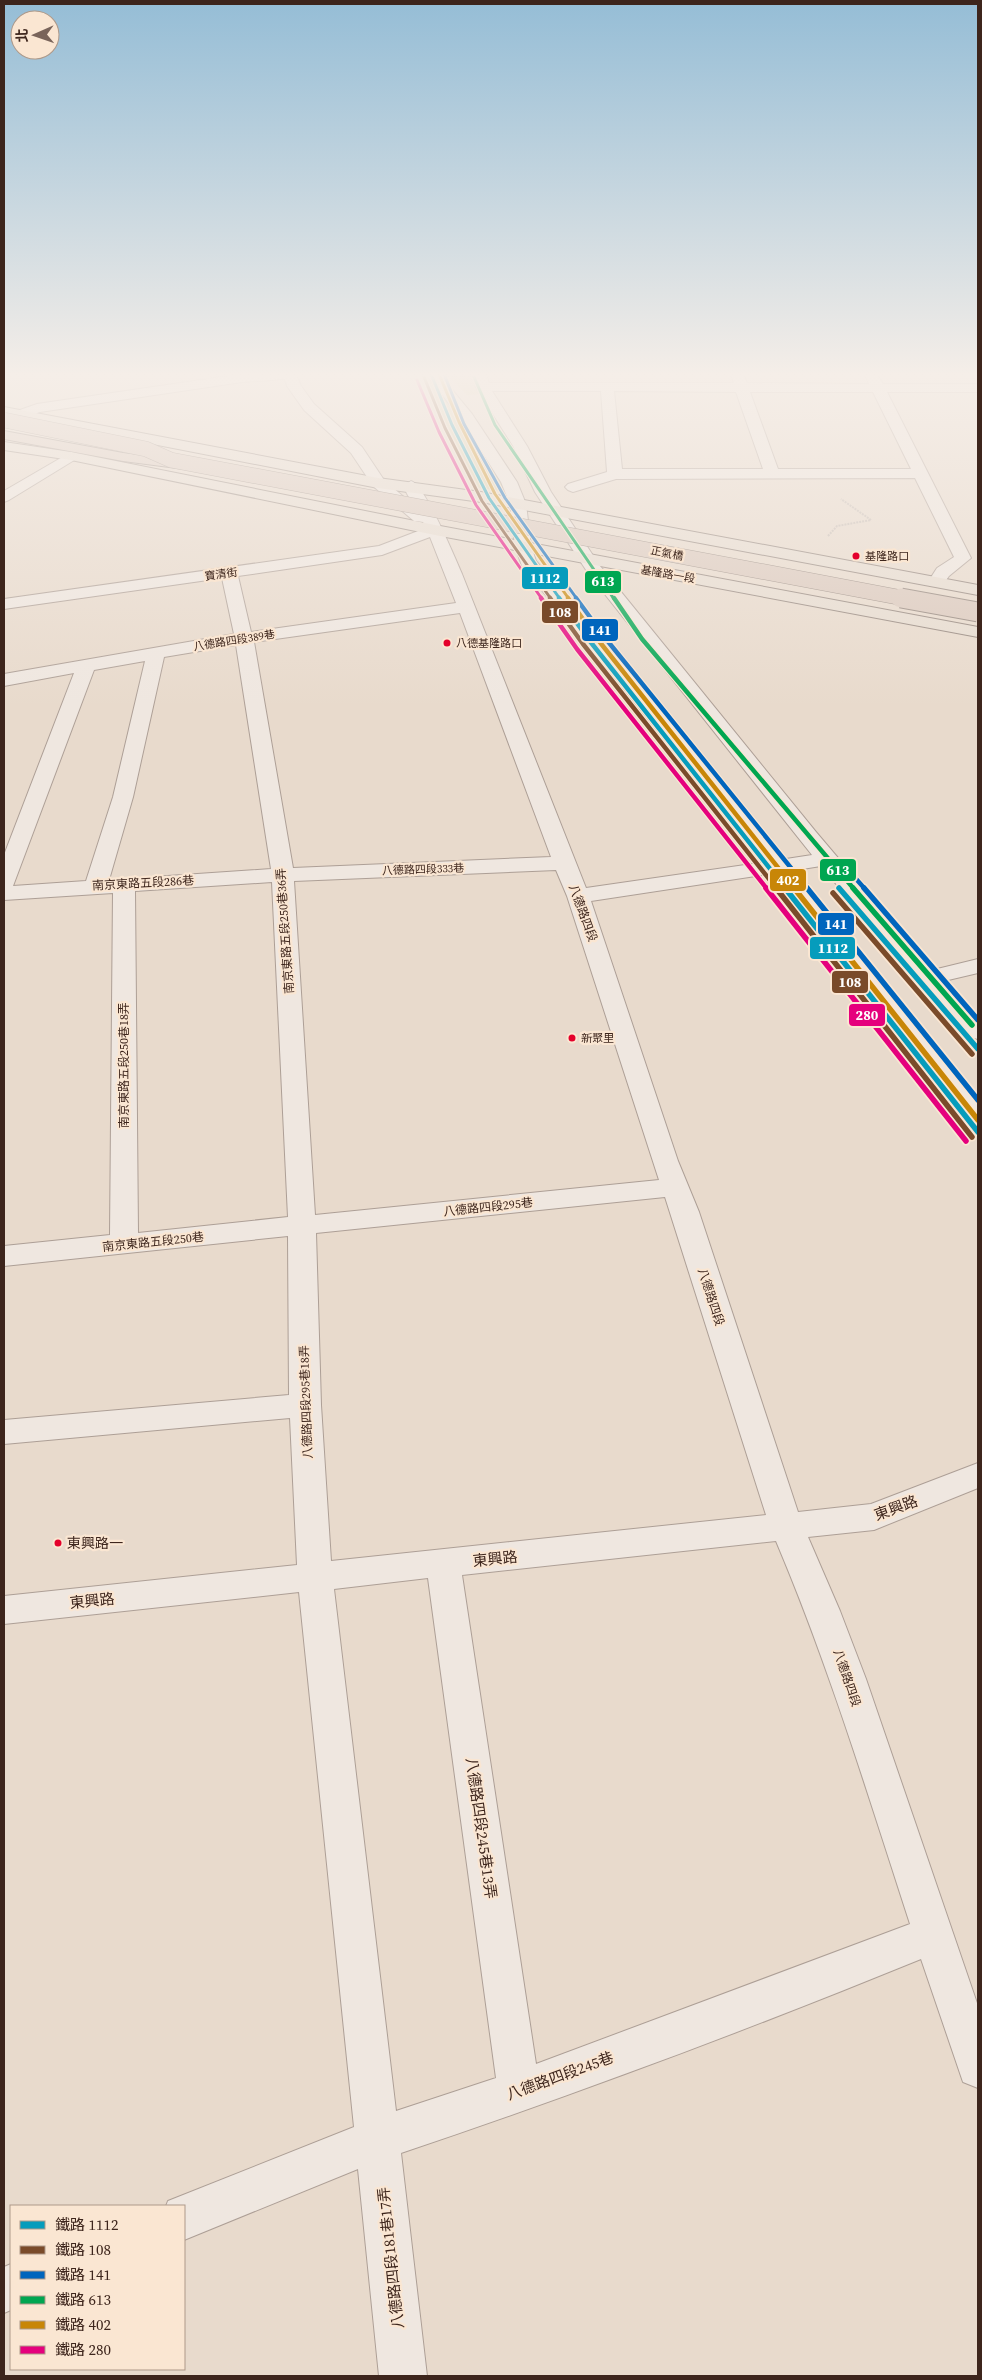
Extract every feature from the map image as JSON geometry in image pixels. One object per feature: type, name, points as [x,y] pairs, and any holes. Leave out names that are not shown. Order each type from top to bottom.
[{"type":"highway","name":"正氣橋","points":[[304,485],[959,608],[306,485]]},
{"type":"main road","name":"基隆路一段","points":[[213,485],[435,530],[978,632]]},
{"type":"main road","points":[[318,485],[343,490],[368,485]]},
{"type":"main road","points":[[401,485],[557,511],[978,590]]},
{"type":"main road","points":[[893,616],[936,582]]},
{"type":"street","points":[[4,497],[23,485]]},
{"type":"street","name":"八德路四段","points":[[381,485],[435,530]]},
{"type":"street","points":[[510,485],[518,504],[523,546],[528,562],[780,866],[978,1112]]},
{"type":"street","points":[[540,485],[588,559],[827,859],[928,978],[978,1032]]},
{"type":"street","points":[[573,487],[579,485]]},
{"type":"street","points":[[927,485],[971,558],[943,572],[936,582]]},
{"type":"street","name":"八德路四段","points":[[411,486],[435,530],[578,896],[685,1212],[786,1528],[839,1654],[935,1934],[978,2067]]},
{"type":"street","name":"寶清街","points":[[4,604],[382,550],[435,530]]},
{"type":"street","name":"南京東路五段250巷36弄","points":[[229,573],[244,638],[283,875],[302,1226]]},
{"type":"street","name":"八德路四段389巷","points":[[4,680],[244,638],[466,607]]},
{"type":"street","points":[[96,886],[123,797],[156,653]]},
{"type":"street","points":[[4,883],[86,666]]},
{"type":"street","points":[[578,896],[827,859]]},
{"type":"street","name":"八德路四段333巷","points":[[283,875],[564,863]]},
{"type":"street","name":"南京東路五段286巷","points":[[4,893],[283,875]]},
{"type":"street","name":"南京東路五段250巷18弄","points":[[124,884],[124,1245]]},
{"type":"street","points":[[928,978],[978,966]]},
{"type":"street","name":"八德路四段295巷","points":[[302,1226],[675,1187]]},
{"type":"street","name":"南京東路五段250巷","points":[[4,1256],[302,1226]]},
{"type":"street","name":"八德路四段295巷18弄","points":[[302,1226],[305,1405],[315,1577],[378,2139]]},
{"type":"street","points":[[4,1432],[305,1405]]},
{"type":"street","name":"東興路","points":[[4,1610],[786,1528],[874,1517],[978,1475]]},
{"type":"street","name":"八德路四段245巷13弄","points":[[443,1564],[519,2092]]},
{"type":"street","name":"八德路四段245巷","points":[[185,2217],[378,2139],[519,2092],[828,1977],[935,1934]]},
{"type":"street","name":"八德路四段181巷17弄","points":[[378,2139],[403,2376]]},
{"type":"path","points":[[808,558],[838,526],[871,520],[822,485]]},
{"type":"shaded area","points":[[478,485],[504,485],[508,492],[479,488]]},
{"type":"rail line","name":"280","points":[[466,485],[476,505],[577,649],[966,1141]]},
{"type":"rail line","name":"108","points":[[474,485],[482,501],[583,644],[972,1137]]},
{"type":"rail line","name":"1112","points":[[482,485],[489,498],[589,640],[978,1132]]},
{"type":"rail line","name":"402","points":[[491,485],[595,636],[978,1120]]},
{"type":"rail line","name":"141","points":[[498,485],[505,498],[606,639],[978,1100]]},
{"type":"rail line","name":"613","points":[[536,485],[642,639],[885,926],[972,1025]]},
{"type":"rail line","name":"141","points":[[842,863],[978,1020]]},
{"type":"rail line","name":"1112","points":[[839,888],[978,1049]]},
{"type":"rail line","name":"108","points":[[833,893],[972,1054]]},
{"type":"place","name":"基隆路口","points":[[856,556]]},
{"type":"place","name":"八德基隆路口","points":[[447,643]]},
{"type":"place","name":"新聚里","points":[[572,1038]]},
{"type":"place","name":"東興路一","points":[[58,1543]]}]
